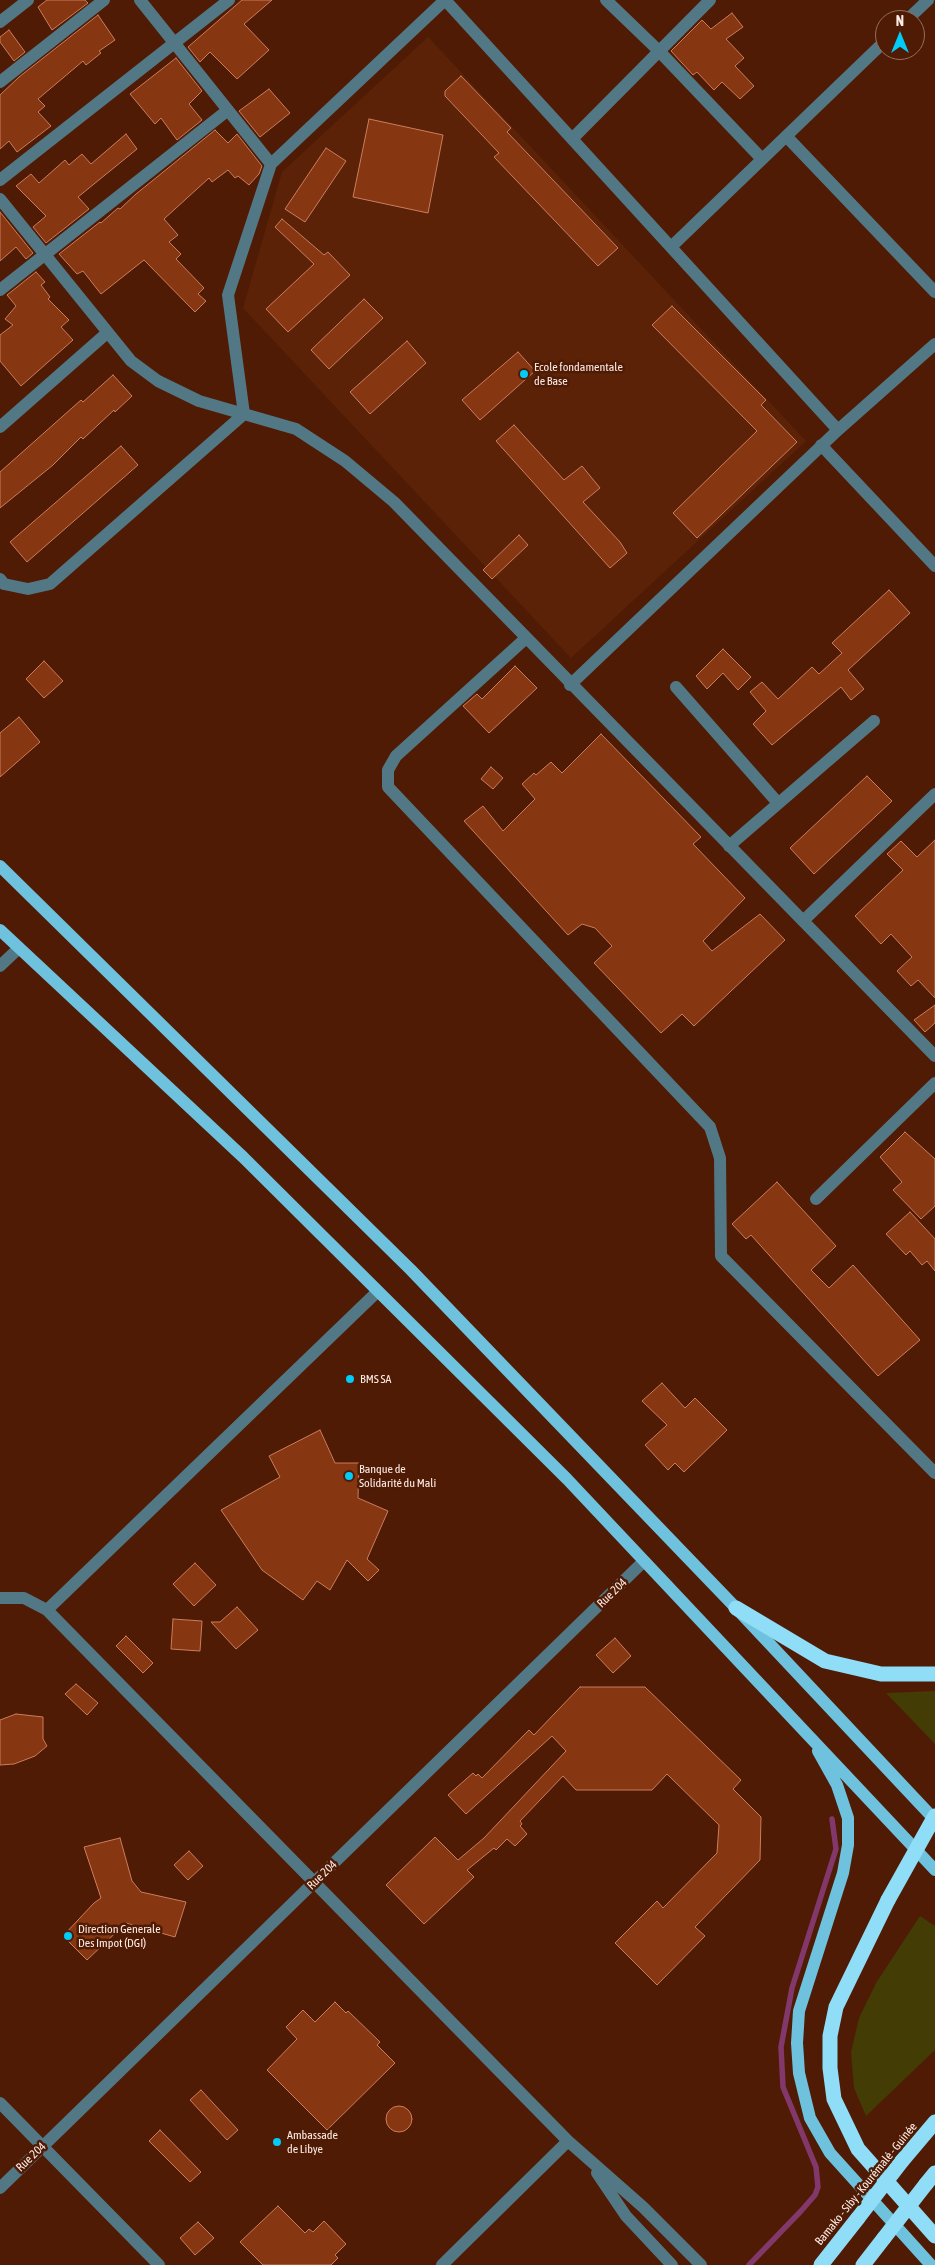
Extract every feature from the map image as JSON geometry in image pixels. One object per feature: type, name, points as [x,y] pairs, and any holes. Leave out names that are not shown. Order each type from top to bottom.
[{"type":"highway","points":[[736,1608],[825,1661],[881,1674],[935,1674]]},
{"type":"highway","points":[[935,1816],[888,1900],[836,2007],[830,2036],[830,2068],[834,2099],[858,2149],[935,2236]]},
{"type":"highway","name":"Bamako - Siby - Kourémalé - Guinée","points":[[821,2265],[935,2122]]},
{"type":"highway","points":[[863,2265],[930,2179]]},
{"type":"main road","points":[[0,866],[411,1270],[736,1608],[935,1820]]},
{"type":"main road","points":[[0,930],[242,1157],[567,1479],[643,1562],[807,1732],[935,1870]]},
{"type":"main road","points":[[807,1732],[837,1785],[848,1818],[848,1845],[843,1873],[799,2011],[797,2044],[799,2073],[810,2118],[830,2152],[931,2265]]},
{"type":"street","points":[[0,22],[28,0]]},
{"type":"street","points":[[0,82],[104,0]]},
{"type":"street","points":[[140,0],[271,164]]},
{"type":"street","points":[[0,180],[229,0]]},
{"type":"street","points":[[244,414],[228,294],[271,164],[445,0],[838,430]]},
{"type":"street","points":[[606,0],[659,51],[762,159]]},
{"type":"street","points":[[572,139],[710,0]]},
{"type":"street","points":[[918,10],[928,0]]},
{"type":"street","points":[[671,247],[875,51]]},
{"type":"street","points":[[0,290],[228,110]]},
{"type":"street","points":[[786,136],[935,292]]},
{"type":"street","points":[[0,199],[130,361],[158,381],[199,401],[296,429],[345,461],[394,502],[525,639],[935,1056]]},
{"type":"street","points":[[0,427],[107,333]]},
{"type":"street","points":[[570,685],[821,445],[935,344]]},
{"type":"street","points":[[0,579],[4,584],[28,589],[50,584],[244,414]]},
{"type":"street","points":[[821,445],[935,566]]},
{"type":"street","points":[[525,639],[396,756],[388,770],[388,787],[710,1127],[720,1158],[721,1256],[935,1474]]},
{"type":"street","points":[[676,687],[778,803]]},
{"type":"street","points":[[728,846],[874,721]]},
{"type":"street","points":[[803,921],[933,799]]},
{"type":"street","points":[[0,966],[18,948]]},
{"type":"street","points":[[816,1199],[935,1083]]},
{"type":"street","points":[[48,1610],[377,1292]]},
{"type":"street","name":"Rue 204","points":[[0,2188],[643,1562]]},
{"type":"street","points":[[0,1598],[24,1598],[48,1610],[568,2141],[643,2207],[701,2265]]},
{"type":"street","points":[[0,2102],[160,2265]]},
{"type":"street","points":[[442,2265],[568,2141]]},
{"type":"street","points":[[587,2159],[626,2216],[672,2265]]},
{"type":"shaded area","name":"Ecole fondamentale de Base","points":[[428,37],[806,441],[571,658],[243,308],[282,172]]},
{"type":"shaded area","points":[[935,1691],[935,1744],[886,1693]]},
{"type":"shaded area","points":[[920,1916],[935,1926],[935,2050],[866,2116],[854,2088],[851,2052],[859,2018],[876,1983]]},
{"type":"building","points":[[47,0],[85,0],[88,3],[52,30],[38,7]]},
{"type":"building","points":[[242,0],[272,0],[244,24],[269,50],[237,79],[210,52],[200,62],[188,47]]},
{"type":"building","points":[[732,13],[743,27],[726,39],[744,58],[735,66],[754,86],[740,99],[722,82],[714,90],[697,72],[693,75],[671,51],[702,20],[711,29]]},
{"type":"building","points":[[98,15],[115,40],[99,51],[101,53],[86,65],[83,61],[38,99],[45,106],[38,112],[51,126],[17,152],[9,141],[0,149],[0,95],[19,77]]},
{"type":"building","points":[[9,30],[25,52],[14,61],[0,42],[0,37]]},
{"type":"building","points":[[176,58],[202,91],[189,104],[202,120],[177,140],[161,118],[155,124],[130,94]]},
{"type":"building","points":[[461,76],[511,128],[507,132],[618,248],[598,266],[494,157],[499,153],[445,96],[445,91]]},
{"type":"building","points":[[269,89],[290,113],[260,137],[239,111]]},
{"type":"building","points":[[369,119],[443,135],[428,213],[353,197]]},
{"type":"building","points":[[215,130],[228,143],[237,134],[262,166],[259,174],[249,185],[238,176],[235,178],[228,170],[212,182],[209,178],[164,219],[178,235],[169,242],[181,254],[176,259],[204,288],[198,294],[206,301],[195,312],[144,260],[101,294],[83,271],[77,274],[59,254],[118,208],[120,209]]},
{"type":"building","points":[[126,134],[137,149],[78,197],[89,209],[46,243],[33,227],[46,216],[16,186],[31,174],[39,183],[65,160],[69,165],[82,154],[91,164]]},
{"type":"building","points":[[326,148],[346,161],[305,222],[285,209]]},
{"type":"building","points":[[0,212],[33,253],[26,259],[16,247],[0,261]]},
{"type":"building","points":[[282,219],[324,255],[328,252],[350,275],[288,332],[266,309],[314,264],[275,227]]},
{"type":"building","points":[[36,272],[45,282],[41,285],[50,297],[48,299],[69,320],[61,327],[73,340],[21,386],[0,361],[0,335],[13,325],[5,319],[16,306],[7,295]]},
{"type":"building","points":[[364,299],[383,318],[329,369],[311,350]]},
{"type":"building","points":[[672,306],[766,400],[761,405],[797,442],[697,538],[673,513],[757,431],[652,325]]},
{"type":"building","points":[[407,341],[426,363],[370,414],[350,392]]},
{"type":"building","points":[[518,352],[535,371],[480,420],[462,400]]},
{"type":"building","points":[[113,375],[132,396],[83,439],[81,437],[53,465],[0,508],[0,472],[81,400],[83,402]]},
{"type":"building","points":[[514,425],[564,480],[582,466],[600,488],[583,502],[620,542],[627,553],[610,568],[496,441]]},
{"type":"building","points":[[121,446],[138,465],[27,562],[10,542]]},
{"type":"building","points":[[519,535],[528,545],[492,579],[483,570]]},
{"type":"building","points":[[889,590],[910,613],[848,670],[864,689],[851,700],[841,687],[772,745],[753,724],[766,711],[750,692],[762,682],[778,699],[812,667],[819,674],[842,653],[832,643]]},
{"type":"building","points":[[723,649],[751,677],[738,690],[723,673],[707,689],[696,676]]},
{"type":"building","points":[[44,661],[63,681],[44,698],[26,679]]},
{"type":"building","points":[[515,666],[537,688],[489,733],[463,706],[477,694],[482,699]]},
{"type":"building","points":[[19,717],[40,742],[0,777],[0,733]]},
{"type":"building","points":[[601,734],[701,837],[693,844],[745,898],[703,941],[712,951],[760,914],[785,940],[694,1026],[682,1014],[661,1033],[594,963],[612,946],[595,928],[582,924],[568,935],[464,821],[483,806],[503,831],[535,799],[522,784],[534,773],[536,775],[551,762],[562,773]]},
{"type":"building","points":[[491,767],[503,778],[493,789],[481,779]]},
{"type":"building","points":[[867,776],[892,801],[814,874],[790,848]]},
{"type":"building","points":[[935,840],[935,998],[918,980],[911,986],[897,971],[912,957],[891,934],[881,944],[855,916],[903,870],[887,854],[901,841],[917,857]]},
{"type":"building","points":[[935,1005],[935,1023],[925,1032],[914,1020]]},
{"type":"building","points":[[905,1132],[935,1159],[935,1206],[921,1219],[893,1190],[902,1182],[880,1157]]},
{"type":"building","points":[[777,1182],[836,1246],[811,1270],[829,1288],[853,1265],[920,1340],[878,1376],[751,1235],[746,1239],[732,1224]]},
{"type":"building","points":[[910,1212],[935,1239],[935,1271],[927,1261],[922,1265],[910,1251],[906,1255],[886,1234]]},
{"type":"building","points":[[662,1383],[685,1408],[695,1398],[727,1430],[684,1472],[675,1463],[668,1470],[645,1445],[667,1425],[642,1401]]},
{"type":"building","points":[[320,1430],[335,1463],[359,1463],[358,1498],[388,1511],[367,1559],[379,1570],[368,1581],[347,1560],[330,1590],[317,1581],[303,1600],[262,1570],[221,1510],[280,1477],[269,1456]]},
{"type":"building","points":[[195,1563],[216,1585],[194,1606],[173,1584]]},
{"type":"building","points":[[237,1607],[258,1630],[236,1649],[211,1622],[220,1622]]},
{"type":"building","points":[[173,1619],[202,1621],[200,1651],[171,1649]]},
{"type":"building","points":[[126,1636],[153,1663],[143,1673],[116,1646]]},
{"type":"building","points":[[615,1638],[631,1656],[613,1673],[596,1655]]},
{"type":"building","points":[[76,1684],[98,1703],[87,1715],[65,1694]]},
{"type":"building","points":[[580,1687],[645,1687],[741,1780],[733,1789],[761,1817],[760,1860],[695,1927],[705,1936],[657,1985],[615,1943],[657,1901],[663,1908],[717,1853],[719,1825],[667,1774],[652,1790],[576,1790],[563,1776],[520,1821],[522,1824],[520,1826],[527,1834],[515,1846],[507,1839],[496,1850],[494,1848],[467,1870],[474,1877],[424,1924],[386,1885],[435,1837],[458,1860],[484,1838],[566,1751],[552,1736],[466,1814],[448,1795],[473,1773],[476,1776],[478,1774],[482,1778],[529,1730],[534,1735]]},
{"type":"building","points":[[16,1714],[43,1717],[43,1739],[47,1746],[35,1756],[14,1764],[0,1765],[0,1720]]},
{"type":"building","points":[[120,1838],[132,1881],[141,1892],[186,1902],[175,1937],[126,1923],[87,1960],[63,1936],[101,1898],[84,1847]]},
{"type":"building","points":[[189,1851],[203,1866],[188,1880],[174,1865]]},
{"type":"building","points":[[335,2002],[346,2013],[348,2011],[380,2042],[377,2045],[395,2063],[327,2130],[267,2070],[297,2039],[286,2027],[303,2010],[315,2022]]},
{"type":"building","points":[[201,2090],[238,2130],[227,2140],[190,2100]]},
{"type":"building","points":[[399,2106],[408,2110],[412,2119],[408,2128],[399,2132],[390,2128],[386,2119],[390,2110]]},
{"type":"building","points":[[160,2130],[201,2172],[190,2182],[149,2141]]},
{"type":"building","points":[[278,2206],[305,2233],[309,2229],[313,2232],[324,2221],[346,2244],[335,2255],[338,2258],[331,2265],[263,2265],[240,2242]]},
{"type":"building","points":[[198,2222],[214,2238],[195,2255],[180,2238]]},
{"type":"waterway","points":[[749,2265],[801,2211],[815,2195],[818,2187],[816,2167],[783,2087],[781,2047],[792,1988],[836,1849],[832,1819]]},
{"type":"place","name":"Ecole fondamentale de Base","points":[[524,374]]},
{"type":"place","name":"BMS SA","points":[[350,1379]]},
{"type":"place","name":"Banque de Solidarité du Mali","points":[[349,1476]]},
{"type":"place","name":"Direction Generale Des Impot (DGI)","points":[[68,1936]]},
{"type":"place","name":"Ambassade de Libye","points":[[277,2142]]}]
